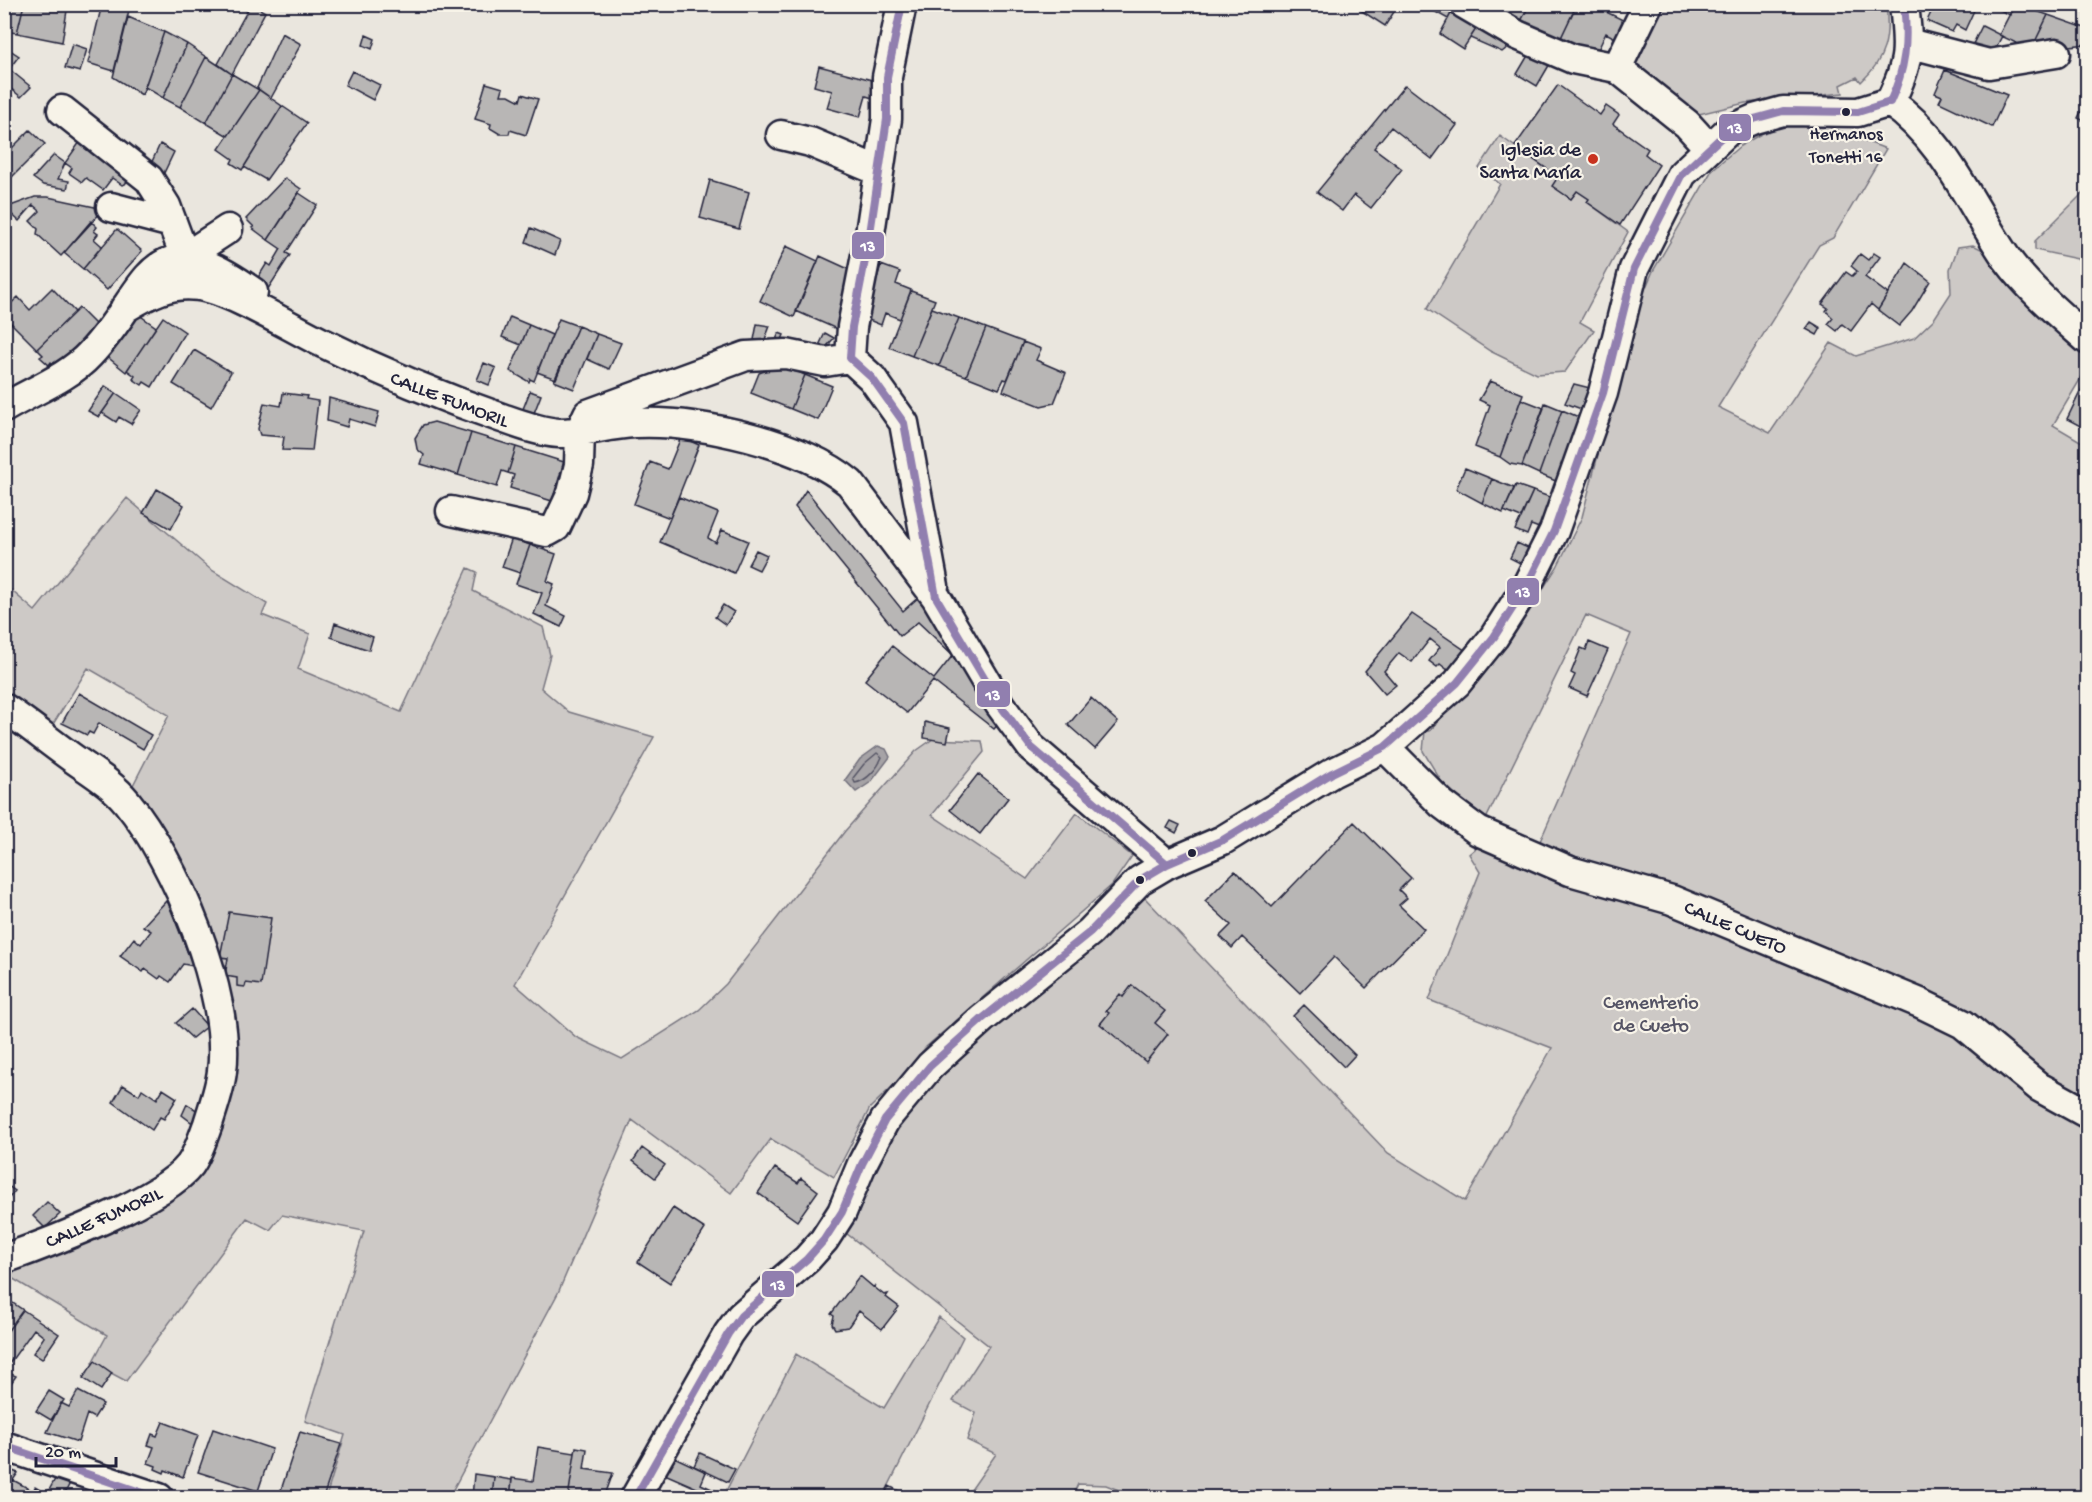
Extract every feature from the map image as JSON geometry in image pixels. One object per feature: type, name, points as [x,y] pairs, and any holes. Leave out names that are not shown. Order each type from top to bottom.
[{"type":"street","points":[[850,358],[852,327],[887,119],[887,77],[902,4]]},
{"type":"street","points":[[1464,4],[1518,35],[1563,54],[1617,68],[1687,124],[1708,147]]},
{"type":"street","points":[[1617,68],[1648,4]]},
{"type":"street","points":[[635,1497],[728,1334],[741,1316],[807,1259],[824,1240],[842,1212],[862,1164],[885,1120],[930,1066],[982,1019],[1090,932],[1140,880],[1167,864],[1223,840],[1332,773],[1385,747],[1457,683],[1494,638],[1526,587],[1554,531],[1586,447],[1603,393],[1634,269],[1682,174],[1708,147],[1730,130],[1754,119],[1783,111],[1858,112],[1890,102],[1905,72],[1908,43],[1904,4]]},
{"type":"street","points":[[1908,43],[1989,64],[2056,53]]},
{"type":"street","points":[[1890,102],[1910,116],[1942,155],[2019,274],[2088,340]]},
{"type":"street","points":[[62,110],[149,179],[159,194],[186,257]]},
{"type":"street","points":[[781,135],[810,142],[879,171]]},
{"type":"street","points":[[111,207],[172,223]]},
{"type":"street","name":"CALLE FUMORIL","points":[[4,408],[65,374],[89,356],[156,267],[186,257],[228,229]]},
{"type":"street","name":"CALLE FUMORIL","points":[[186,257],[207,264],[249,290],[325,344]]},
{"type":"street","name":"CALLE FUMORIL","points":[[125,308],[151,292],[177,286],[199,286],[229,296],[388,375],[517,423],[557,433],[580,431],[604,425],[636,423],[705,426],[801,455],[832,469],[850,483],[936,597],[1000,705],[1030,747],[1149,846],[1167,864]]},
{"type":"street","points":[[451,511],[534,531],[547,532],[556,527],[572,493],[579,465],[580,431],[588,414],[746,356],[786,354],[825,362],[850,358]]},
{"type":"street","points":[[850,358],[872,378],[904,423],[922,531],[936,597]]},
{"type":"street","name":"CALLE FUMORIL","points":[[4,708],[102,779],[126,801],[153,837],[192,918],[220,1016],[223,1043],[222,1072],[202,1141],[190,1165],[176,1179],[146,1199],[4,1259]]},
{"type":"street","name":"CALLE CUETO","points":[[1385,747],[1442,804],[1478,831],[1570,871],[1682,904],[1920,1003],[1963,1024],[2039,1087],[2088,1114]]},
{"type":"street","points":[[4,1446],[159,1497]]},
{"type":"green space","points":[[1658,5],[1886,5],[1886,37],[1876,65],[1861,82],[1857,77],[1841,85],[1843,93],[1745,103],[1699,114],[1629,65]]},
{"type":"green space","points":[[1782,122],[1821,124],[1886,149],[1833,238],[1819,245],[1718,407],[1770,433],[1831,343],[1856,356],[1914,338],[1934,319],[1951,293],[1950,269],[1958,247],[1973,245],[1983,250],[2087,357],[2087,368],[2053,425],[2087,445],[2087,1100],[2060,1086],[2005,1046],[1537,848],[1631,634],[1586,615],[1485,821],[1441,781],[1423,751],[1425,731],[1430,731],[1516,631],[1557,567],[1582,517],[1634,315],[1653,271],[1712,170],[1740,146]]},
{"type":"green space","points":[[1500,136],[1558,177],[1553,186],[1571,199],[1577,191],[1589,199],[1587,202],[1628,232],[1580,322],[1594,330],[1565,372],[1537,374],[1490,351],[1427,309],[1500,184],[1479,168]]},
{"type":"green space","points":[[2087,189],[2087,261],[2035,250],[2035,241]]},
{"type":"green space","points":[[127,498],[210,569],[267,604],[262,615],[310,634],[298,669],[401,712],[468,568],[477,572],[473,591],[543,627],[550,655],[541,688],[569,712],[654,737],[515,984],[576,1037],[622,1059],[699,1010],[726,984],[845,831],[916,751],[933,739],[982,741],[984,752],[932,815],[1027,879],[1077,813],[1132,856],[1112,885],[926,1047],[900,1079],[870,1108],[834,1177],[771,1139],[731,1193],[632,1120],[558,1293],[449,1497],[326,1497],[345,1435],[305,1421],[364,1231],[282,1215],[270,1230],[247,1218],[126,1381],[92,1363],[107,1335],[5,1274],[5,1268],[170,1200],[233,1065],[130,791],[169,715],[88,668],[52,726],[5,692],[5,585],[35,611]]},
{"type":"green space","name":"Cementerio de Cueto","points":[[1481,844],[1513,864],[1781,949],[1943,1029],[2027,1085],[2087,1121],[2087,1497],[1139,1498],[1106,1485],[1078,1484],[1072,1497],[966,1497],[996,1454],[967,1440],[976,1413],[953,1401],[989,1346],[846,1233],[892,1138],[919,1100],[969,1046],[1145,898],[1388,1153],[1465,1201],[1552,1048],[1429,1000],[1480,872],[1469,854]]},
{"type":"green space","points":[[939,1317],[963,1337],[883,1497],[731,1498],[724,1495],[796,1354],[884,1408]]},
{"type":"water","points":[[878,746],[886,749],[890,757],[871,782],[856,792],[845,780],[860,759]]},
{"type":"building","points":[[4,4],[24,4],[17,33],[4,31]]},
{"type":"building","points":[[24,4],[68,4],[62,42],[17,33]]},
{"type":"building","points":[[102,4],[129,10],[114,71],[88,63]]},
{"type":"building","points":[[251,4],[265,12],[232,74],[218,64]]},
{"type":"building","points":[[1287,4],[1304,4],[1298,12]]},
{"type":"building","points":[[1351,4],[1399,4],[1385,26]]},
{"type":"building","points":[[1432,4],[1445,4],[1453,9],[1448,19],[1430,9]]},
{"type":"building","points":[[1488,4],[1530,4],[1519,25]]},
{"type":"building","points":[[1530,4],[1577,4],[1559,42],[1520,23]]},
{"type":"building","points":[[1577,4],[1590,4],[1627,22],[1617,39],[1606,33],[1598,50],[1559,42]]},
{"type":"building","points":[[1935,4],[1973,4],[1976,6],[1965,30],[1956,25],[1952,32],[1927,21]]},
{"type":"building","points":[[1988,4],[2015,4],[2010,15]]},
{"type":"building","points":[[2015,4],[2048,15],[2031,50],[1999,35]]},
{"type":"building","points":[[1453,10],[1478,26],[1463,49],[1440,34]]},
{"type":"building","points":[[2048,15],[2088,29],[2088,44],[2031,50]]},
{"type":"building","points":[[128,17],[164,32],[142,95],[113,77]]},
{"type":"building","points":[[1478,26],[1509,42],[1508,47],[1502,52],[1470,38]]},
{"type":"building","points":[[1982,26],[2002,36],[1991,57],[1971,48]]},
{"type":"building","points":[[164,32],[187,44],[163,98],[145,87]]},
{"type":"building","points":[[282,33],[301,44],[271,98],[257,88]]},
{"type":"building","points":[[366,35],[375,39],[372,49],[363,45]]},
{"type":"building","points":[[72,44],[87,49],[80,72],[65,68]]},
{"type":"building","points":[[187,44],[206,57],[180,107],[163,98]]},
{"type":"building","points":[[4,46],[19,56],[9,69],[31,87],[21,97],[4,83]]},
{"type":"building","points":[[1530,52],[1551,62],[1537,86],[1517,74]]},
{"type":"building","points":[[206,57],[232,74],[206,123],[180,107]]},
{"type":"building","points":[[819,66],[880,82],[879,100],[866,96],[860,117],[827,108],[832,91],[814,86]]},
{"type":"building","points":[[1945,70],[2007,95],[1992,127],[1939,102],[1942,96],[1935,93]]},
{"type":"building","points":[[352,71],[380,85],[373,100],[345,85]]},
{"type":"building","points":[[232,74],[259,90],[228,136],[206,123]]},
{"type":"building","points":[[486,83],[503,88],[501,95],[509,95],[520,101],[522,94],[538,99],[526,135],[510,130],[509,134],[500,134],[490,128],[491,124],[475,119]]},
{"type":"building","points":[[1405,85],[1457,125],[1432,159],[1391,127],[1374,148],[1402,169],[1371,208],[1354,195],[1342,211],[1317,192]]},
{"type":"building","name":"Iglesia de Santa María","points":[[1558,85],[1600,115],[1606,106],[1619,115],[1613,124],[1648,149],[1645,154],[1659,165],[1620,225],[1587,202],[1589,199],[1577,191],[1571,199],[1552,186],[1558,177],[1515,146]]},
{"type":"building","points":[[259,90],[282,106],[242,170],[231,163],[233,159],[219,149]]},
{"type":"building","points":[[4,91],[12,97],[7,103],[4,101]]},
{"type":"building","points":[[2088,98],[2088,123],[2078,118]]},
{"type":"building","points":[[282,106],[307,123],[266,180],[244,167]]},
{"type":"building","points":[[30,130],[45,144],[4,185],[4,150],[9,151]]},
{"type":"building","points":[[82,139],[132,175],[125,184],[122,185],[112,178],[103,190],[86,178],[82,182],[69,173],[72,168],[65,163]]},
{"type":"building","points":[[160,144],[174,152],[163,175],[150,166]]},
{"type":"building","points":[[54,155],[65,163],[58,179],[69,181],[67,189],[43,185],[33,178]]},
{"type":"building","points":[[285,178],[301,189],[268,240],[252,228],[254,227],[246,219]]},
{"type":"building","points":[[710,180],[749,192],[739,229],[700,218]]},
{"type":"building","points":[[299,193],[317,205],[286,253],[290,255],[266,292],[254,284],[267,263],[271,266],[281,249],[268,240]]},
{"type":"building","points":[[35,197],[48,197],[104,209],[61,256],[37,234],[38,229],[30,221],[40,211],[33,205],[19,221],[5,208]]},
{"type":"building","points":[[91,221],[97,227],[94,231],[98,234],[94,239],[102,246],[83,269],[64,253]]},
{"type":"building","points":[[531,228],[560,241],[555,255],[526,242]]},
{"type":"building","points":[[117,229],[142,251],[107,290],[83,269]]},
{"type":"building","points":[[786,246],[818,261],[794,317],[760,301]]},
{"type":"building","points":[[1874,253],[1880,257],[1865,277],[1888,294],[1878,310],[1871,304],[1851,331],[1842,324],[1837,331],[1828,324],[1833,318],[1826,311],[1828,308],[1822,304],[1846,272],[1852,276],[1857,271],[1851,266],[1860,254],[1868,260]]},
{"type":"building","points":[[820,256],[855,272],[839,330],[796,311]]},
{"type":"building","points":[[1907,263],[1930,281],[1912,311],[1899,326],[1878,310]]},
{"type":"building","points":[[881,265],[900,272],[896,284],[911,290],[900,319],[885,313],[881,325],[864,318],[869,275],[877,278]]},
{"type":"building","points":[[52,288],[75,312],[37,349],[9,321],[4,326],[4,310],[18,297],[30,310]]},
{"type":"building","points":[[911,291],[935,300],[912,356],[889,347]]},
{"type":"building","points":[[79,308],[100,329],[57,367],[51,362],[49,365],[40,357],[43,355],[37,349]]},
{"type":"building","points":[[932,308],[959,318],[939,366],[912,356]]},
{"type":"building","points":[[135,312],[156,327],[126,372],[105,355]]},
{"type":"building","points":[[163,317],[185,332],[152,387],[144,382],[142,385],[133,379],[135,376],[127,370]]},
{"type":"building","points":[[510,317],[529,325],[521,345],[502,337]]},
{"type":"building","points":[[959,318],[986,328],[966,376],[939,366]]},
{"type":"building","points":[[559,319],[578,326],[556,379],[537,372]]},
{"type":"building","points":[[1811,322],[1821,328],[1817,335],[1806,329]]},
{"type":"building","points":[[757,324],[770,326],[764,342],[754,340]]},
{"type":"building","points":[[529,325],[552,335],[534,381],[530,379],[529,382],[510,371]]},
{"type":"building","points":[[578,326],[597,334],[574,389],[554,381]]},
{"type":"building","points":[[986,328],[1023,342],[1007,380],[1004,379],[999,389],[966,376]]},
{"type":"building","points":[[779,333],[784,335],[781,342],[775,342]]},
{"type":"building","points":[[825,333],[834,338],[821,353],[816,352]]},
{"type":"building","points":[[597,334],[621,343],[609,369],[587,359]]},
{"type":"building","points":[[1023,342],[1041,349],[1036,360],[1066,373],[1054,403],[1041,406],[1003,391]]},
{"type":"building","points":[[194,350],[231,372],[211,407],[173,384]]},
{"type":"building","points":[[484,363],[496,368],[489,385],[477,380]]},
{"type":"building","points":[[782,365],[805,375],[791,409],[751,393],[759,373]]},
{"type":"building","points":[[805,375],[832,386],[818,420],[791,409]]},
{"type":"building","points":[[1490,381],[1523,394],[1500,457],[1475,447],[1490,405],[1479,400]]},
{"type":"building","points":[[1574,384],[1590,388],[1584,410],[1565,403]]},
{"type":"building","points":[[2084,384],[2088,385],[2088,430],[2067,419]]},
{"type":"building","points":[[105,386],[116,393],[99,417],[88,411]]},
{"type":"building","points":[[530,391],[541,395],[534,413],[523,409]]},
{"type":"building","points":[[116,393],[141,410],[131,424],[119,417],[116,422],[102,413]]},
{"type":"building","points":[[283,393],[307,396],[306,399],[318,401],[312,451],[282,450],[284,437],[260,435],[258,429],[264,403],[281,406]]},
{"type":"building","points":[[329,398],[379,412],[375,427],[349,419],[347,427],[327,421]]},
{"type":"building","points":[[1521,399],[1544,408],[1522,466],[1510,464],[1500,457]]},
{"type":"building","points":[[1545,403],[1562,410],[1539,474],[1522,466]]},
{"type":"building","points":[[1562,410],[1581,418],[1558,482],[1539,474]]},
{"type":"building","points":[[434,422],[471,433],[458,475],[421,464],[424,455],[417,449],[415,438],[423,425]]},
{"type":"building","points":[[471,433],[516,447],[508,473],[502,471],[497,487],[458,475]]},
{"type":"building","points":[[681,437],[699,445],[670,518],[634,504],[650,462],[668,469]]},
{"type":"building","points":[[516,447],[564,462],[552,501],[510,488],[514,475],[508,473]]},
{"type":"building","points":[[1465,468],[1492,479],[1482,503],[1456,489]]},
{"type":"building","points":[[1492,479],[1514,488],[1503,513],[1482,503]]},
{"type":"building","points":[[1516,485],[1533,491],[1521,518],[1504,511]]},
{"type":"building","points":[[157,489],[184,505],[171,529],[143,513]]},
{"type":"building","points":[[806,490],[903,611],[920,596],[1002,720],[994,729],[933,681],[907,713],[865,680],[892,646],[934,679],[953,655],[918,622],[900,636],[795,507]]},
{"type":"building","points":[[1533,491],[1552,498],[1539,528],[1531,525],[1527,535],[1515,530]]},
{"type":"building","points":[[679,497],[718,513],[708,538],[716,543],[722,530],[748,541],[734,573],[660,542]]},
{"type":"building","points":[[512,538],[530,545],[520,573],[502,567]]},
{"type":"building","points":[[1517,543],[1530,549],[1522,564],[1510,558]]},
{"type":"building","points":[[530,545],[556,554],[547,581],[554,584],[546,606],[566,616],[561,627],[534,614],[542,593],[516,584]]},
{"type":"building","points":[[756,550],[767,555],[759,570],[748,565]]},
{"type":"building","points":[[723,605],[734,612],[726,625],[715,617]]},
{"type":"building","points":[[1412,614],[1466,651],[1449,671],[1440,664],[1437,667],[1429,661],[1440,647],[1430,639],[1412,662],[1399,653],[1384,671],[1396,685],[1385,694],[1365,671]]},
{"type":"building","points":[[335,623],[373,637],[369,650],[331,637]]},
{"type":"building","points":[[1589,642],[1608,650],[1587,696],[1569,688],[1575,675],[1571,673],[1581,648],[1586,650]]},
{"type":"building","points":[[79,693],[151,735],[143,749],[99,723],[93,734],[89,732],[87,735],[62,723]]},
{"type":"building","points":[[1091,698],[1118,722],[1095,749],[1068,725]]},
{"type":"building","points":[[925,722],[950,728],[947,742],[924,738]]},
{"type":"building","points":[[978,774],[1008,798],[980,834],[950,810]]},
{"type":"building","points":[[1171,821],[1180,825],[1176,833],[1167,828]]},
{"type":"building","points":[[1354,822],[1411,878],[1399,890],[1407,898],[1399,905],[1424,929],[1366,988],[1334,957],[1300,993],[1242,937],[1232,948],[1220,936],[1231,925],[1205,901],[1235,871],[1272,907]]},
{"type":"building","points":[[167,900],[193,966],[183,964],[170,982],[161,976],[159,979],[145,969],[143,972],[120,956],[134,938],[141,944],[151,931],[143,926]]},
{"type":"building","points":[[229,912],[271,918],[261,985],[246,983],[245,987],[237,986],[237,978],[225,976],[228,958],[220,957]]},
{"type":"building","points":[[1132,985],[1165,1011],[1155,1023],[1168,1034],[1146,1062],[1100,1024],[1109,1013],[1106,1011],[1120,994],[1123,997]]},
{"type":"building","points":[[1304,1005],[1355,1055],[1344,1067],[1293,1016]]},
{"type":"building","points":[[192,1009],[207,1026],[192,1038],[176,1023]]},
{"type":"building","points":[[123,1085],[139,1095],[142,1089],[157,1099],[163,1089],[177,1098],[164,1119],[160,1117],[152,1130],[113,1102]]},
{"type":"building","points":[[187,1104],[203,1114],[199,1128],[182,1115]]},
{"type":"building","points":[[642,1148],[665,1165],[655,1178],[633,1161]]},
{"type":"building","points":[[775,1168],[798,1183],[801,1178],[818,1191],[797,1221],[758,1193]]},
{"type":"building","points":[[4,1183],[15,1191],[4,1204]]},
{"type":"building","points":[[47,1202],[60,1214],[45,1228],[33,1216]]},
{"type":"building","points":[[673,1208],[705,1229],[670,1283],[638,1262]]},
{"type":"building","points":[[860,1276],[873,1287],[876,1285],[874,1287],[884,1295],[888,1294],[886,1297],[899,1307],[882,1329],[859,1311],[848,1327],[835,1329],[832,1324],[834,1316],[831,1314]]},
{"type":"building","points":[[4,1297],[23,1310],[4,1336]]},
{"type":"building","points":[[23,1310],[59,1334],[42,1359],[33,1353],[44,1337],[34,1329],[4,1371],[4,1336]]},
{"type":"building","points":[[95,1361],[112,1373],[101,1390],[83,1378]]},
{"type":"building","points":[[4,1371],[16,1376],[4,1393]]},
{"type":"building","points":[[49,1391],[64,1400],[51,1420],[36,1411]]},
{"type":"building","points":[[78,1391],[103,1404],[94,1418],[87,1414],[78,1442],[47,1432],[61,1403],[69,1407]]},
{"type":"building","points":[[163,1422],[198,1435],[183,1477],[165,1470],[164,1473],[148,1463],[154,1447],[148,1445],[152,1434],[157,1436]]},
{"type":"building","points":[[213,1429],[272,1449],[258,1491],[198,1472]]},
{"type":"building","points":[[300,1432],[341,1444],[323,1498],[297,1498],[280,1493]]},
{"type":"building","points":[[538,1447],[575,1453],[568,1498],[510,1498],[512,1478],[533,1481]]},
{"type":"building","points":[[576,1447],[587,1449],[584,1469],[613,1473],[604,1498],[568,1498]]},
{"type":"building","points":[[700,1453],[735,1469],[728,1482],[694,1466]]},
{"type":"building","points":[[670,1455],[706,1472],[701,1484],[731,1498],[695,1498],[699,1489],[660,1472]]},
{"type":"building","points":[[4,1468],[18,1473],[4,1493]]},
{"type":"building","points":[[59,1472],[73,1477],[63,1497],[48,1492]]},
{"type":"building","points":[[474,1474],[494,1477],[492,1498],[472,1498]]},
{"type":"building","points":[[494,1477],[512,1480],[510,1498],[492,1498]]},
{"type":"building","points":[[13,1480],[33,1491],[35,1487],[42,1491],[40,1494],[49,1498],[4,1498]]},
{"type":"building","points":[[889,1486],[903,1493],[900,1498],[883,1498]]},
{"type":"transit line","name":"13","points":[[902,4],[887,77],[887,119],[869,240],[852,327],[850,358],[872,378],[904,423],[936,597],[1000,705],[1031,747],[1167,864]]},
{"type":"transit line","name":"13","points":[[635,1498],[728,1334],[741,1316],[807,1259],[824,1240],[842,1212],[862,1164],[885,1120],[930,1066],[982,1019],[1090,932],[1140,880],[1167,864],[1223,840],[1332,773],[1385,747],[1457,683],[1494,637],[1526,587],[1554,531],[1603,393],[1634,269],[1682,174],[1729,130],[1754,119],[1783,111],[1858,112],[1890,102],[1903,66],[1906,30],[1904,4]]},
{"type":"transit line","name":"13","points":[[4,1446],[158,1498]]},
{"type":"place","name":"Hermanos Tonetti 16","points":[[1846,112]]},
{"type":"place","name":"Iglesia de Santa María","points":[[1593,159]]}]
